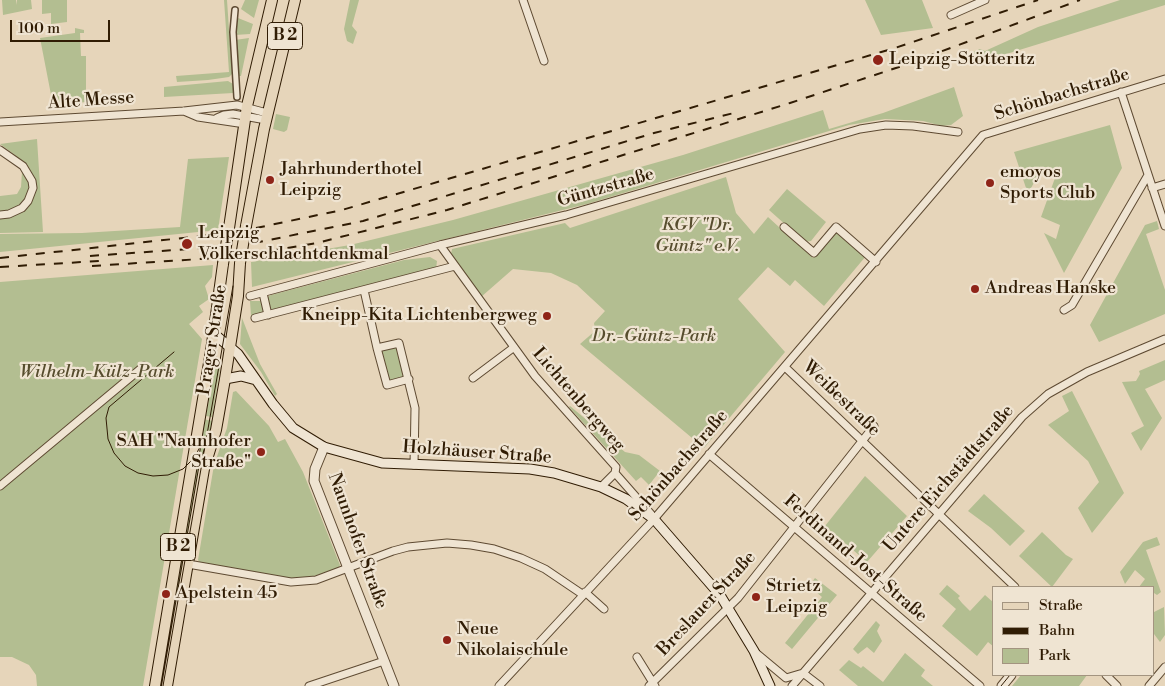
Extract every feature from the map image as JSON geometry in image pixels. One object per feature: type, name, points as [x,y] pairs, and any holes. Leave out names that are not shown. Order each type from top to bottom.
[{"type":"main road","name":"Prager Straße","points":[[155,686],[213,333],[246,115],[272,0]]},
{"type":"main road","name":"Prager Straße","points":[[168,686],[206,461],[216,430],[225,379],[238,296],[240,263],[266,116],[295,0]]},
{"type":"main road","points":[[213,333],[230,347],[293,428],[324,447]]},
{"type":"main road","points":[[225,379],[241,376],[256,380]]},
{"type":"main road","name":"Holzhäuser Straße","points":[[324,447],[382,463],[530,469],[566,476],[600,487],[626,499],[654,519],[720,594],[754,651],[770,686]]},
{"type":"main road","name":"Naunhofer Straße","points":[[324,447],[315,470],[314,481],[394,686]]},
{"type":"main road","points":[[1002,686],[1010,676]]},
{"type":"street","points":[[523,0],[544,61]]},
{"type":"street","points":[[951,15],[985,0]]},
{"type":"street","points":[[235,10],[233,32],[237,97]]},
{"type":"street","name":"Schönbachstraße","points":[[499,686],[583,593],[654,519],[983,135],[1165,80]]},
{"type":"street","points":[[1122,92],[1165,226]]},
{"type":"street","name":"Alte Messe","points":[[0,122],[184,111],[206,107],[246,115]]},
{"type":"street","name":"Alte Messe","points":[[184,111],[198,117],[217,118],[224,115],[266,116]]},
{"type":"street","name":"Güntzstraße","points":[[250,296],[440,245],[566,215],[860,129],[886,125],[913,126],[958,132]]},
{"type":"street","points":[[0,150],[23,166],[32,181],[33,188],[28,202],[22,208],[9,214],[0,215]]},
{"type":"street","points":[[1064,310],[1072,305],[1148,175]]},
{"type":"street","points":[[1152,188],[1165,184]]},
{"type":"street","points":[[784,227],[814,253],[836,227],[876,262]]},
{"type":"street","name":"Lichtenbergweg","points":[[440,245],[513,348],[535,376],[616,467],[616,473],[654,519]]},
{"type":"street","points":[[255,318],[455,266]]},
{"type":"street","points":[[364,290],[387,385],[409,379]]},
{"type":"street","points":[[263,293],[268,315]]},
{"type":"street","name":"Untere Eichstädtstraße","points":[[792,686],[1022,417],[1048,394],[1087,372],[1165,339]]},
{"type":"street","points":[[377,348],[399,343],[415,408],[414,465]]},
{"type":"street","name":"Lichtenbergweg","points":[[473,378],[513,348]]},
{"type":"street","points":[[0,486],[144,366]]},
{"type":"street","name":"Weißestraße","points":[[785,366],[1014,586]]},
{"type":"street","name":"Breslauer Straße","points":[[636,657],[652,685],[728,608],[795,527],[874,426]]},
{"type":"street","name":"Ferdinand-Jost-Straße","points":[[709,454],[980,686]]},
{"type":"street","name":"Lichtenbergweg","points":[[600,487],[616,473]]},
{"type":"street","points":[[188,564],[291,582],[316,580],[392,551],[408,547],[447,543],[471,545],[520,558],[545,569],[604,609]]},
{"type":"street","points":[[754,651],[786,678],[803,673],[820,686]]},
{"type":"street","points":[[309,686],[384,661]]},
{"type":"street","points":[[1149,686],[1165,667]]},
{"type":"street","points":[[1107,676],[1117,686]]},
{"type":"green space","points":[[2,0],[16,0],[16,5],[17,0],[31,0],[32,9],[3,15]]},
{"type":"green space","points":[[42,0],[67,0],[67,22],[51,24],[51,13],[42,14]]},
{"type":"green space","points":[[224,0],[227,0],[232,74],[229,77],[177,82],[176,76],[229,72]]},
{"type":"green space","points":[[245,0],[259,0],[254,18],[241,9]]},
{"type":"green space","points":[[350,0],[359,0],[352,26],[357,32],[353,44],[347,41],[344,29]]},
{"type":"green space","points":[[865,0],[922,0],[933,28],[881,35]]},
{"type":"green space","points":[[1120,0],[1165,0],[1165,5],[974,64],[970,53],[980,49],[985,51],[1038,27]]},
{"type":"green space","points":[[238,18],[253,24],[250,34],[235,35],[235,26]]},
{"type":"green space","points":[[75,28],[84,30],[84,33],[80,33],[81,56],[86,56],[86,102],[53,105],[40,38],[75,33]]},
{"type":"green space","points":[[249,38],[241,76],[238,76],[235,40]]},
{"type":"green space","points":[[228,81],[233,84],[233,93],[164,97],[164,87]]},
{"type":"green space","points":[[954,87],[963,116],[951,125],[942,126],[923,121],[885,119],[849,125],[587,204],[252,287],[251,262],[350,245],[453,220],[683,155],[823,110],[829,129],[883,113]]},
{"type":"green space","points":[[276,114],[290,117],[287,130],[284,132],[273,129]]},
{"type":"green space","points":[[1110,125],[1122,168],[1064,273],[1044,233],[1056,239],[1060,225],[1041,217],[1055,178],[1041,169],[1028,194],[1014,152]]},
{"type":"green space","points":[[37,139],[43,232],[0,233],[0,196],[17,194],[21,187],[22,172],[15,155],[0,144]]},
{"type":"green space","points":[[229,157],[218,230],[0,252],[0,234],[82,233],[180,227],[188,159]]},
{"type":"green space","points":[[726,177],[736,213],[754,234],[768,217],[813,258],[837,230],[866,256],[824,306],[795,280],[790,286],[768,267],[738,299],[785,352],[704,448],[580,344],[595,331],[594,323],[605,311],[577,285],[551,273],[513,269],[481,297],[451,254],[452,249],[565,223],[570,228]]},
{"type":"green space","points":[[787,189],[826,222],[811,241],[805,242],[769,210]]},
{"type":"green space","points":[[1157,221],[1159,229],[1146,234],[1165,290],[1165,314],[1099,342],[1090,325],[1145,225]]},
{"type":"green space","points":[[430,257],[437,261],[436,269],[251,316],[250,301],[260,301],[271,295],[404,260]]},
{"type":"green space","name":"Wilhelm-Külz-Park","points":[[213,265],[212,277],[205,286],[209,299],[199,306],[203,312],[189,324],[202,339],[143,686],[37,686],[36,675],[29,665],[12,657],[0,657],[0,282]]},
{"type":"green space","points":[[242,318],[260,364],[277,394],[275,396],[261,372],[240,344]]},
{"type":"green space","points":[[397,345],[406,378],[388,383],[380,350]]},
{"type":"green space","points":[[1165,360],[1165,380],[1145,389],[1162,418],[1141,451],[1131,433],[1144,426],[1122,382],[1136,381],[1140,374],[1139,371]]},
{"type":"green space","points":[[216,361],[221,362],[212,417],[206,416]]},
{"type":"green space","points":[[236,391],[269,426],[278,442],[285,439],[303,472],[340,565],[338,569],[300,580],[201,564],[198,560],[214,465],[227,428],[233,392]]},
{"type":"green space","points":[[1072,391],[1124,493],[1092,533],[1078,508],[1099,482],[1088,461],[1048,425],[1069,411],[1062,396]]},
{"type":"green space","points":[[570,406],[625,452],[639,455],[660,471],[649,485],[641,477],[636,481]]},
{"type":"green space","points":[[202,419],[214,421],[165,686],[158,686]]},
{"type":"green space","points":[[865,476],[907,516],[867,562],[825,526]]},
{"type":"green space","points":[[984,494],[1025,531],[1010,546],[991,528],[968,511]]},
{"type":"green space","points":[[1042,532],[1066,555],[1073,559],[1051,586],[1019,556]]},
{"type":"green space","points":[[1157,537],[1160,545],[1146,550],[1161,592],[1157,595],[1155,594],[1155,586],[1140,586],[1145,579],[1135,570],[1125,584],[1120,572],[1143,542]]},
{"type":"green space","points":[[815,578],[837,595],[792,649],[785,643],[822,597],[809,586]]},
{"type":"green space","points":[[947,585],[960,596],[958,598],[970,611],[985,595],[992,601],[992,645],[988,642],[977,656],[942,626],[956,609],[939,594]]},
{"type":"green space","points":[[1164,607],[1165,635],[1160,642],[1155,635],[1155,612]]},
{"type":"green space","points":[[876,621],[880,625],[877,631],[882,641],[874,653],[867,647],[858,654],[853,649]]},
{"type":"green space","points":[[905,653],[925,670],[921,676],[933,686],[858,686],[839,670],[849,660],[861,668],[863,666],[883,682]]},
{"type":"green space","points":[[1020,676],[1086,676],[1079,686],[1012,686]]},
{"type":"tram line","points":[[163,686],[233,286]]},
{"type":"tram line","points":[[174,352],[109,407],[106,418],[108,439],[114,453],[125,466],[138,473],[153,476],[168,475],[183,469],[194,458],[200,447]]},
{"type":"tram line","points":[[1001,686],[1009,676]]},
{"type":"railway","points":[[256,228],[342,210],[895,48],[1038,0]]},
{"type":"railway","points":[[252,254],[317,243],[447,210],[902,66],[1080,0]]},
{"type":"railway","points":[[254,243],[363,221],[654,133],[734,113]]},
{"type":"railway","points":[[0,258],[219,234]]},
{"type":"railway","points":[[90,256],[217,247]]},
{"type":"railway","points":[[92,266],[216,258]]},
{"type":"railway","points":[[0,267],[99,261]]},
{"type":"place","name":"Leipzig-Stötteritz","points":[[878,60]]},
{"type":"place","name":"Jahrhunderthotel Leipzig","points":[[270,180]]},
{"type":"place","name":"emoyos Sports Club","points":[[990,183]]},
{"type":"place","name":"Leipzig Völkerschlachtdenkmal","points":[[187,244]]},
{"type":"place","name":"Andreas Hanske","points":[[975,289]]},
{"type":"place","name":"Kneipp-Kita Lichtenbergweg","points":[[547,316]]},
{"type":"place","name":"SAH \"Naunhofer Straße\"","points":[[261,452]]},
{"type":"place","name":"Apelstein 45","points":[[166,594]]},
{"type":"place","name":"Strietz Leipzig","points":[[756,597]]},
{"type":"place","name":"Neue Nikolaischule","points":[[447,640]]},
{"type":"park label","name":"KGV \"Dr. Güntz\" e.V.","points":[[697,236]]},
{"type":"park label","name":"Dr.-Güntz-Park","points":[[654,337]]}]
